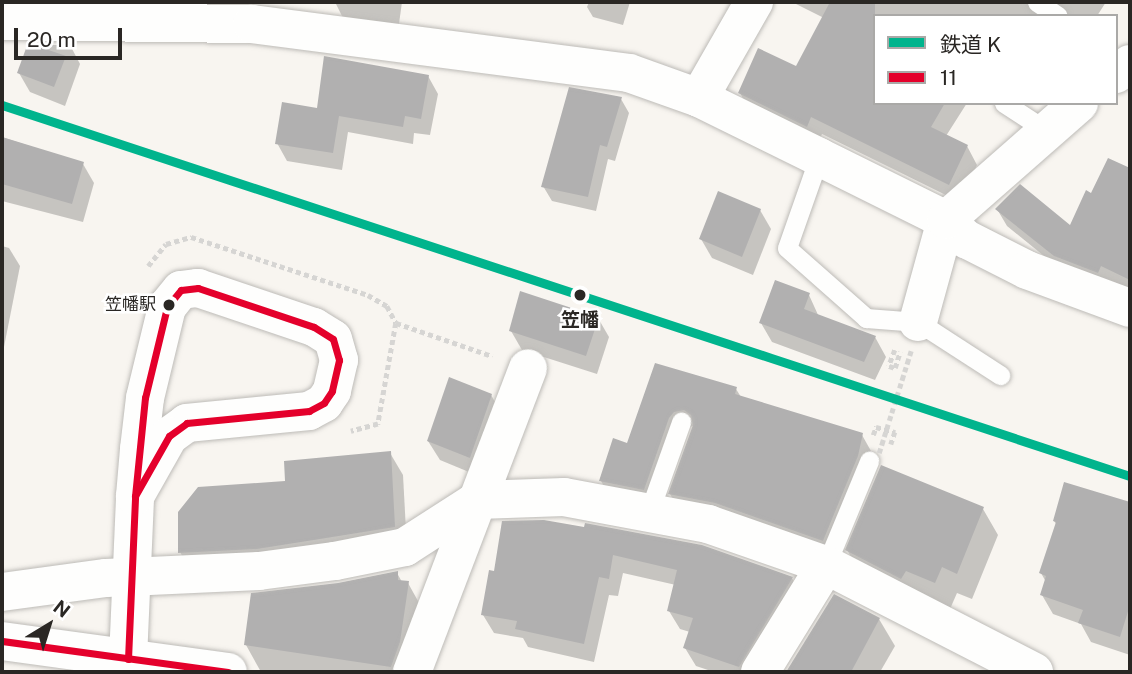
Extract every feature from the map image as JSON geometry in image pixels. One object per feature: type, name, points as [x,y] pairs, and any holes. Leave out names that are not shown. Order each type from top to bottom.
[{"type":"street","points":[[699,98],[754,2]]},
{"type":"street","points":[[2,21],[45,11],[154,12],[629,73],[699,98],[946,220],[966,239],[1027,271],[1130,308]]},
{"type":"street","points":[[915,335],[946,220],[1077,105]]},
{"type":"street","points":[[128,659],[135,496],[145,398],[167,307],[181,290],[198,288],[314,327],[333,339],[339,360],[332,391],[324,403],[309,411],[187,423],[169,436],[135,496]]},
{"type":"street","points":[[412,672],[528,368]]},
{"type":"street","points":[[2,592],[132,576],[259,571],[335,561],[405,547],[478,500],[564,497],[708,524],[826,565],[1034,672]]},
{"type":"street","points":[[760,672],[826,565]]},
{"type":"street","points":[[2,641],[228,672]]},
{"type":"lane","points":[[1037,2],[1055,14]]},
{"type":"lane","points":[[1007,105],[1047,131]]},
{"type":"lane","points":[[819,158],[787,248],[866,318],[915,335],[1000,375]]},
{"type":"lane","points":[[649,512],[681,422]]},
{"type":"lane","points":[[826,565],[874,457]]},
{"type":"path","points":[[396,323],[528,368]]},
{"type":"path","points":[[874,457],[915,335]]},
{"type":"building","points":[[830,2],[875,2],[873,105],[944,105],[931,127],[968,145],[949,185],[811,117],[807,127],[738,93],[758,48],[796,66]]},
{"type":"building","points":[[28,43],[66,56],[54,87],[17,73]]},
{"type":"building","points":[[324,56],[429,75],[421,119],[405,116],[403,127],[339,116],[333,153],[275,144],[282,102],[317,108]]},
{"type":"building","points":[[569,87],[622,97],[607,147],[600,145],[588,197],[541,187]]},
{"type":"building","points":[[2,137],[84,162],[72,204],[2,184]]},
{"type":"building","points":[[1108,158],[1130,168],[1130,280],[1101,266],[1098,273],[1054,256],[995,209],[1020,184],[1070,225],[1086,190],[1091,193]]},
{"type":"building","points":[[718,191],[761,209],[742,257],[699,239]]},
{"type":"building","points":[[775,280],[810,293],[804,309],[876,336],[864,362],[759,323]]},
{"type":"building","points":[[520,291],[599,317],[586,356],[509,331]]},
{"type":"building","points":[[655,363],[737,387],[735,394],[863,433],[858,456],[823,541],[715,503],[668,494],[693,425],[691,415],[684,410],[674,412],[669,418],[644,490],[599,481],[613,438],[627,443]]},
{"type":"building","points":[[449,377],[492,394],[470,458],[427,441]]},
{"type":"building","points":[[391,451],[395,527],[257,549],[178,553],[178,512],[198,487],[285,481],[284,461]]},
{"type":"building","points":[[881,465],[984,507],[957,574],[942,567],[935,583],[906,571],[901,579],[845,550]]},
{"type":"building","points":[[1064,482],[1130,502],[1130,605],[1120,637],[1078,623],[1083,610],[1040,595],[1046,576],[1039,573],[1056,522],[1053,521]]},
{"type":"building","points":[[544,520],[584,527],[585,523],[702,545],[793,577],[739,667],[683,648],[693,618],[667,611],[677,570],[613,555],[609,579],[599,577],[584,644],[515,629],[517,621],[481,615],[489,570],[494,571],[502,521]]},
{"type":"building","points":[[398,571],[398,580],[409,581],[400,642],[391,667],[244,645],[251,593],[338,583]]},
{"type":"building","points":[[834,594],[880,618],[851,672],[786,672]]},
{"type":"rail line","name":"K","points":[[2,105],[1130,476]]},
{"type":"transit line","name":"11","points":[[198,288],[314,327],[333,339],[339,360],[332,391],[324,403],[309,411],[187,423],[169,436],[135,496],[145,398],[167,307],[181,290],[198,288]]},
{"type":"transit line","name":"11","points":[[128,659],[135,496]]},
{"type":"transit line","name":"11","points":[[2,641],[228,672]]},
{"type":"place","name":"笠幡","points":[[580,295]]},
{"type":"place","name":"笠幡駅","points":[[169,305]]}]
